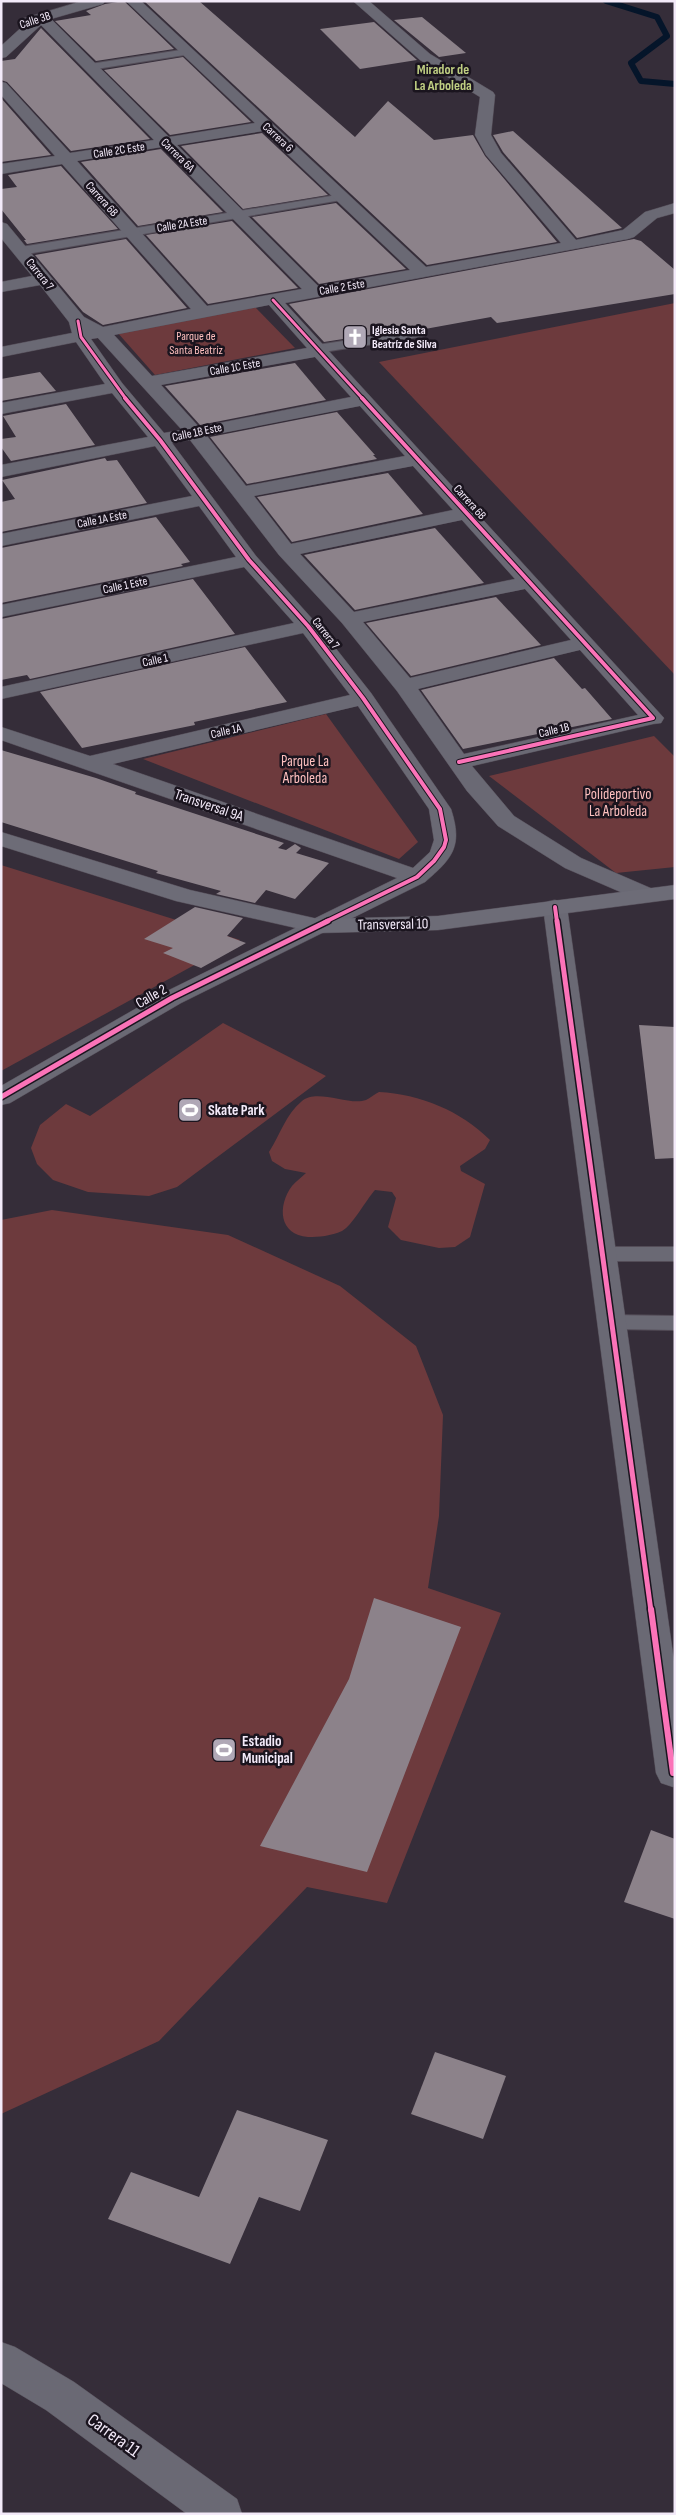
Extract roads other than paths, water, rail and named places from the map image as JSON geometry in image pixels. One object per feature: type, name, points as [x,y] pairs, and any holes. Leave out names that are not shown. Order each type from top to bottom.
[{"type":"main road","name":"Transversal 10","points":[[1,839],[184,896],[318,926],[438,923],[675,892]]},
{"type":"street","name":"Calle 3B","points":[[9,28],[98,1]]},
{"type":"street","name":"Carrera 6","points":[[133,1],[423,273]]},
{"type":"street","points":[[360,1],[425,58],[488,95],[483,136],[494,155],[572,246]]},
{"type":"street","points":[[2,53],[41,17]]},
{"type":"street","name":"Carrera 6A","points":[[41,17],[314,292]]},
{"type":"street","name":"Carrera 6B","points":[[1,86],[203,312]]},
{"type":"street","name":"Calle 2C Este","points":[[1,169],[266,126]]},
{"type":"street","name":"Calle 2 Este","points":[[103,333],[203,312],[572,246],[628,234],[651,215],[675,208]]},
{"type":"street","name":"Carrera 7","points":[[3,230],[44,279],[79,329],[116,388],[160,440],[249,560],[308,626],[363,698],[440,809],[447,828],[446,845],[439,858],[418,877],[318,926]]},
{"type":"street","points":[[1,287],[44,279]]},
{"type":"street","name":"Carrera 6B","points":[[273,300],[653,718]]},
{"type":"street","points":[[1,352],[79,329]]},
{"type":"street","name":"Carrera 7","points":[[79,329],[103,333],[194,432],[286,551],[349,619],[405,686],[483,796],[506,821],[573,863],[647,895]]},
{"type":"street","name":"Calle 1C Este","points":[[149,382],[319,350]]},
{"type":"street","points":[[1,409],[116,388]]},
{"type":"street","name":"Calle 1B Este","points":[[1,471],[364,400]]},
{"type":"street","points":[[242,493],[418,459]]},
{"type":"street","name":"Calle 1A Este","points":[[1,540],[204,499]]},
{"type":"street","points":[[286,551],[467,513]]},
{"type":"street","name":"Calle 1 Este","points":[[1,611],[249,560]]},
{"type":"street","points":[[349,619],[529,582]]},
{"type":"street","name":"Calle 1","points":[[1,693],[308,626]]},
{"type":"street","points":[[405,686],[585,643]]},
{"type":"street","name":"Calle 1A","points":[[90,763],[363,698]]},
{"type":"street","name":"Calle 1B","points":[[459,762],[653,718]]},
{"type":"street","name":"Transversal 9A","points":[[1,733],[418,877]]},
{"type":"street","points":[[556,908],[673,1773]]},
{"type":"street","name":"Calle 2","points":[[1,1097],[172,998],[318,926]]},
{"type":"street","name":"Carrera 11","points":[[1,2361],[60,2396],[222,2514]]},
{"type":"lane","points":[[90,67],[187,52]]},
{"type":"lane","name":"Calle 2A Este","points":[[20,251],[343,197]]},
{"type":"lane","points":[[319,350],[420,333]]},
{"type":"lane","points":[[603,1254],[675,1254]]},
{"type":"lane","points":[[612,1322],[675,1323]]},
{"type":"waterway","points":[[606,1],[657,17],[667,36],[631,63],[641,81],[675,84]]},
{"type":"place","name":"Iglesia Santa Beatríz de Silva","points":[[355,337]]},
{"type":"place","name":"Skate Park","points":[[190,1110]]},
{"type":"place","name":"Estadio Municipal","points":[[224,1750]]},
{"type":"district","name":"Mirador de La Arboleda","points":[[443,78]]},
{"type":"park label","name":"Parque de Santa Beatríz","points":[[196,343]]},
{"type":"park label","name":"Parque La Arboleda","points":[[305,770]]},
{"type":"park label","name":"Polideportivo La Arboleda","points":[[618,802]]}]
